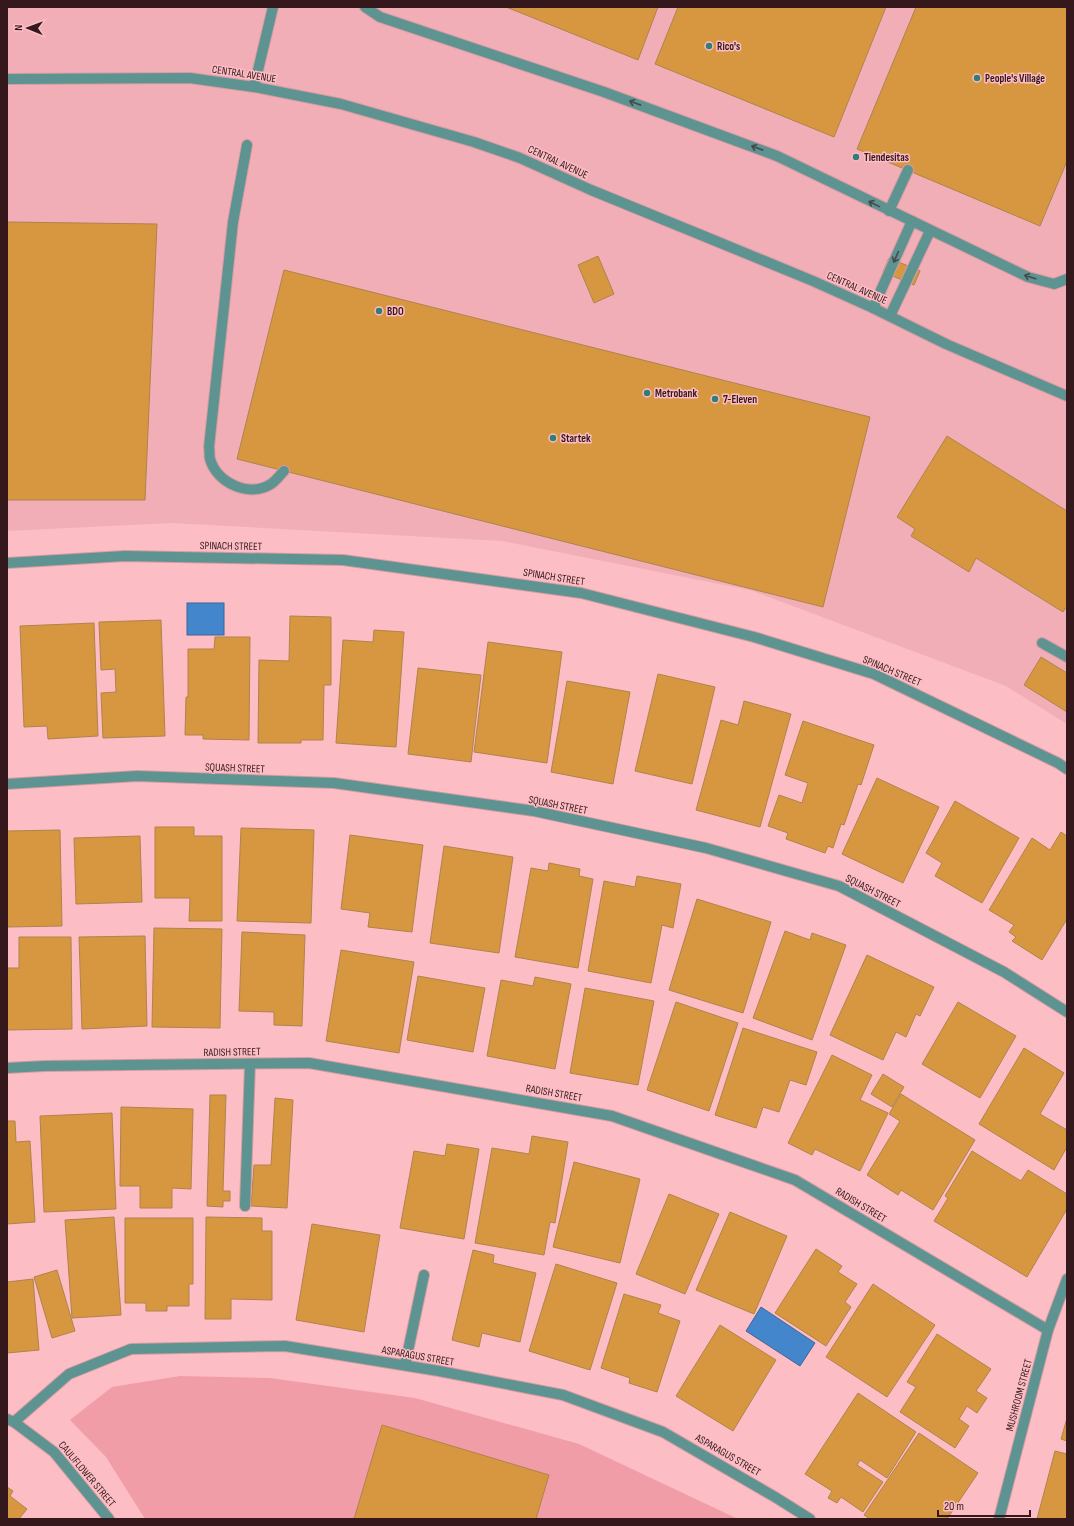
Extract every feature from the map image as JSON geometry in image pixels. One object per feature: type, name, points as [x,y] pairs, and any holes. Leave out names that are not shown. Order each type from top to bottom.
[{"type":"street","points":[[254,87],[273,7]]},
{"type":"street","points":[[365,7],[380,17],[604,92],[777,156],[1028,277],[1054,284],[1067,279]]},
{"type":"street","name":"CENTRAL AVENUE","points":[[7,79],[190,78],[254,87],[341,104],[474,142],[520,158],[591,190],[706,236],[873,308],[946,344],[1067,396]]},
{"type":"street","points":[[247,145],[233,222],[209,447],[210,459],[224,480],[234,486],[247,489],[259,488],[270,484],[284,471]]},
{"type":"street","points":[[890,211],[908,170]]},
{"type":"street","points":[[873,308],[912,221]]},
{"type":"street","points":[[890,316],[930,230]]},
{"type":"street","name":"SPINACH STREET","points":[[7,563],[126,556],[343,560],[581,592],[754,637],[874,674],[1058,763],[1067,769]]},
{"type":"street","points":[[1042,643],[1067,657]]},
{"type":"street","name":"SQUASH STREET","points":[[7,784],[137,776],[334,783],[534,811],[698,846],[839,886],[1004,972],[1067,1012]]},
{"type":"street","name":"RADISH STREET","points":[[7,1068],[44,1066],[309,1063],[612,1116],[795,1180],[1048,1330]]},
{"type":"street","points":[[245,1206],[250,1064]]},
{"type":"street","points":[[405,1365],[424,1276]]},
{"type":"street","name":"MUSHROOM STREET","points":[[999,1519],[1048,1330],[1067,1279]]},
{"type":"street","name":"ASPARAGUS STREET","points":[[11,1421],[69,1374],[132,1349],[285,1346],[405,1365],[563,1395],[663,1432],[810,1519]]},
{"type":"street","name":"CAULIFLOWER STREET","points":[[11,1421],[54,1452],[109,1519]]},
{"type":"shaded area","points":[[7,7],[1067,7],[1067,724],[1006,686],[750,590],[502,541],[171,523],[7,531]]},
{"type":"shaded area","points":[[180,1376],[270,1378],[415,1398],[579,1444],[738,1519],[145,1519],[106,1457],[70,1420],[112,1387]]},
{"type":"water","points":[[187,603],[224,603],[224,635],[187,635]]},
{"type":"water","points":[[761,1307],[815,1343],[800,1366],[746,1331]]},
{"type":"building","points":[[506,7],[658,7],[638,60]]},
{"type":"building","points":[[678,7],[886,7],[834,137],[655,64]]},
{"type":"building","name":"People's Village","points":[[916,7],[1067,7],[1067,161],[1040,226],[857,149]]},
{"type":"building","points":[[7,222],[157,224],[145,500],[7,500]]},
{"type":"building","points":[[598,256],[614,294],[594,303],[578,265]]},
{"type":"building","points":[[889,258],[920,271],[914,285],[883,272]]},
{"type":"building","name":"Startek","points":[[284,270],[870,417],[823,607],[237,459]]},
{"type":"building","points":[[947,436],[1067,511],[1067,606],[1063,612],[976,558],[969,572],[911,536],[915,529],[897,517]]},
{"type":"building","points":[[290,616],[331,617],[331,685],[324,685],[323,740],[301,740],[301,743],[258,743],[259,660],[289,661]]},
{"type":"building","points":[[161,620],[165,736],[103,738],[101,693],[116,692],[115,669],[101,670],[99,622]]},
{"type":"building","points":[[94,623],[98,736],[48,739],[47,726],[24,727],[20,626]]},
{"type":"building","points":[[374,630],[404,632],[396,747],[336,743],[343,640],[373,642]]},
{"type":"building","points":[[215,637],[250,637],[249,740],[203,739],[203,735],[185,735],[186,697],[188,697],[188,649],[214,649]]},
{"type":"building","points":[[488,642],[562,652],[547,763],[474,752]]},
{"type":"building","points":[[1041,657],[1067,673],[1067,712],[1024,685]]},
{"type":"building","points":[[418,668],[481,675],[471,762],[408,754]]},
{"type":"building","points":[[658,674],[715,687],[692,784],[635,771]]},
{"type":"building","points":[[567,681],[630,692],[613,784],[551,772]]},
{"type":"building","points":[[744,701],[791,714],[760,827],[696,810],[721,720],[738,725]]},
{"type":"building","points":[[803,721],[874,745],[861,785],[858,784],[844,825],[841,824],[833,848],[828,846],[825,853],[786,839],[788,833],[768,826],[779,795],[802,803],[808,783],[785,775]]},
{"type":"building","points":[[877,778],[939,807],[903,883],[842,854]]},
{"type":"building","points":[[955,801],[1019,838],[982,903],[935,876],[942,863],[926,853]]},
{"type":"building","points":[[155,827],[194,827],[194,836],[222,836],[222,921],[189,921],[190,898],[155,898]]},
{"type":"building","points":[[241,828],[314,830],[311,923],[237,921]]},
{"type":"building","points":[[60,830],[62,926],[7,927],[7,831]]},
{"type":"building","points":[[1061,832],[1067,836],[1067,919],[1042,960],[1012,941],[1016,937],[1009,932],[1014,925],[989,910],[1032,838],[1050,850]]},
{"type":"building","points":[[350,835],[423,845],[412,932],[368,927],[370,913],[341,909]]},
{"type":"building","points":[[140,836],[142,902],[76,904],[74,838]]},
{"type":"building","points":[[444,846],[513,857],[499,953],[430,943]]},
{"type":"building","points":[[549,863],[580,869],[579,876],[593,879],[578,968],[515,957],[531,868],[548,871]]},
{"type":"building","points":[[637,876],[681,884],[673,928],[662,925],[651,983],[588,971],[604,881],[635,887]]},
{"type":"building","points":[[697,899],[771,922],[743,1013],[669,990]]},
{"type":"building","points":[[154,928],[222,929],[220,1028],[152,1027]]},
{"type":"building","points":[[785,931],[810,940],[812,933],[846,945],[812,1040],[753,1018]]},
{"type":"building","points":[[242,932],[305,935],[302,1026],[274,1025],[274,1012],[239,1011]]},
{"type":"building","points":[[145,936],[147,1026],[82,1029],[79,937]]},
{"type":"building","points":[[19,937],[71,937],[72,1029],[7,1030],[7,968],[19,968]]},
{"type":"building","points":[[341,950],[414,962],[399,1053],[326,1041]]},
{"type":"building","points":[[867,955],[934,987],[920,1016],[916,1014],[906,1037],[896,1032],[883,1060],[830,1035]]},
{"type":"building","points":[[418,976],[485,988],[473,1052],[407,1040]]},
{"type":"building","points":[[535,977],[571,984],[555,1069],[487,1056],[501,980],[533,986]]},
{"type":"building","points":[[585,988],[654,1001],[638,1085],[570,1073]]},
{"type":"building","points":[[676,1002],[738,1023],[709,1111],[647,1090]]},
{"type":"building","points":[[958,1002],[1016,1036],[980,1098],[922,1064]]},
{"type":"building","points":[[743,1028],[817,1052],[806,1085],[790,1080],[779,1112],[763,1107],[756,1128],[715,1115]]},
{"type":"building","points":[[1024,1048],[1064,1073],[1040,1114],[1067,1130],[1067,1147],[1054,1170],[979,1124]]},
{"type":"building","points":[[832,1055],[872,1075],[860,1100],[888,1113],[860,1171],[815,1149],[812,1155],[788,1143]]},
{"type":"building","points":[[883,1074],[904,1087],[892,1107],[871,1094]]},
{"type":"building","points":[[901,1094],[975,1140],[933,1210],[901,1190],[898,1195],[867,1175],[900,1121],[889,1114]]},
{"type":"building","points":[[210,1095],[226,1095],[223,1191],[230,1191],[230,1201],[223,1201],[223,1207],[207,1206]]},
{"type":"building","points":[[275,1098],[293,1100],[287,1208],[251,1206],[254,1165],[271,1165]]},
{"type":"building","points":[[121,1107],[193,1109],[191,1189],[172,1188],[172,1208],[140,1208],[140,1186],[120,1186]]},
{"type":"building","points":[[112,1113],[116,1209],[44,1212],[40,1116]]},
{"type":"building","points":[[7,1121],[15,1121],[16,1142],[30,1141],[35,1222],[7,1224]]},
{"type":"building","points":[[532,1136],[568,1142],[555,1223],[550,1222],[544,1255],[475,1243],[492,1148],[529,1154]]},
{"type":"building","points":[[447,1144],[479,1149],[464,1239],[400,1228],[414,1151],[445,1156]]},
{"type":"building","points":[[972,1151],[1021,1181],[1028,1170],[1067,1194],[1067,1209],[1027,1277],[934,1221],[948,1198],[945,1196]]},
{"type":"building","points":[[574,1162],[640,1179],[620,1263],[553,1247]]},
{"type":"building","points":[[669,1194],[719,1214],[685,1294],[636,1274]]},
{"type":"building","points":[[730,1212],[787,1236],[754,1314],[696,1290]]},
{"type":"building","points":[[114,1217],[121,1315],[72,1318],[65,1220]]},
{"type":"building","points":[[206,1217],[262,1218],[262,1231],[272,1231],[272,1300],[231,1299],[231,1319],[205,1319]]},
{"type":"building","points":[[125,1218],[193,1218],[193,1284],[189,1284],[189,1306],[167,1306],[167,1311],[146,1311],[146,1303],[125,1303]]},
{"type":"building","points":[[312,1224],[380,1235],[364,1332],[296,1320]]},
{"type":"building","points":[[816,1249],[842,1266],[838,1272],[857,1284],[845,1302],[851,1307],[826,1346],[775,1313]]},
{"type":"building","points":[[473,1250],[494,1255],[493,1263],[536,1273],[520,1342],[482,1333],[479,1347],[452,1340]]},
{"type":"building","points":[[556,1264],[617,1283],[590,1370],[529,1351]]},
{"type":"building","points":[[57,1270],[75,1331],[52,1338],[34,1277]]},
{"type":"building","points":[[33,1279],[39,1350],[7,1353],[7,1282]]},
{"type":"building","points":[[873,1284],[935,1325],[887,1397],[826,1357]]},
{"type":"building","points":[[624,1294],[661,1305],[658,1313],[680,1321],[657,1392],[629,1383],[630,1378],[601,1368]]},
{"type":"building","points":[[720,1325],[776,1360],[733,1431],[676,1396]]},
{"type":"building","points":[[937,1334],[991,1369],[976,1391],[987,1398],[977,1413],[967,1406],[959,1419],[969,1426],[955,1448],[900,1412],[916,1387],[907,1382]]},
{"type":"building","points":[[858,1393],[916,1432],[887,1478],[860,1460],[857,1465],[883,1482],[863,1512],[841,1497],[837,1503],[828,1498],[832,1491],[805,1474]]},
{"type":"building","points":[[1067,1418],[1067,1441],[1061,1439]]},
{"type":"building","points":[[382,1425],[549,1475],[536,1519],[354,1519]]},
{"type":"building","points":[[919,1433],[978,1473],[947,1519],[870,1519],[864,1515]]},
{"type":"building","points":[[1055,1451],[1067,1454],[1067,1519],[1037,1519]]},
{"type":"building","points":[[7,1487],[13,1491],[10,1496],[27,1509],[19,1519],[7,1519]]},
{"type":"place","name":"Rico's","points":[[709,46]]},
{"type":"place","name":"People's Village","points":[[977,78]]},
{"type":"place","name":"Tiendesitas","points":[[856,157]]},
{"type":"place","name":"BDO","points":[[379,311]]},
{"type":"place","name":"Metrobank","points":[[647,393]]},
{"type":"place","name":"7-Eleven","points":[[715,399]]},
{"type":"place","name":"Startek","points":[[553,438]]}]
